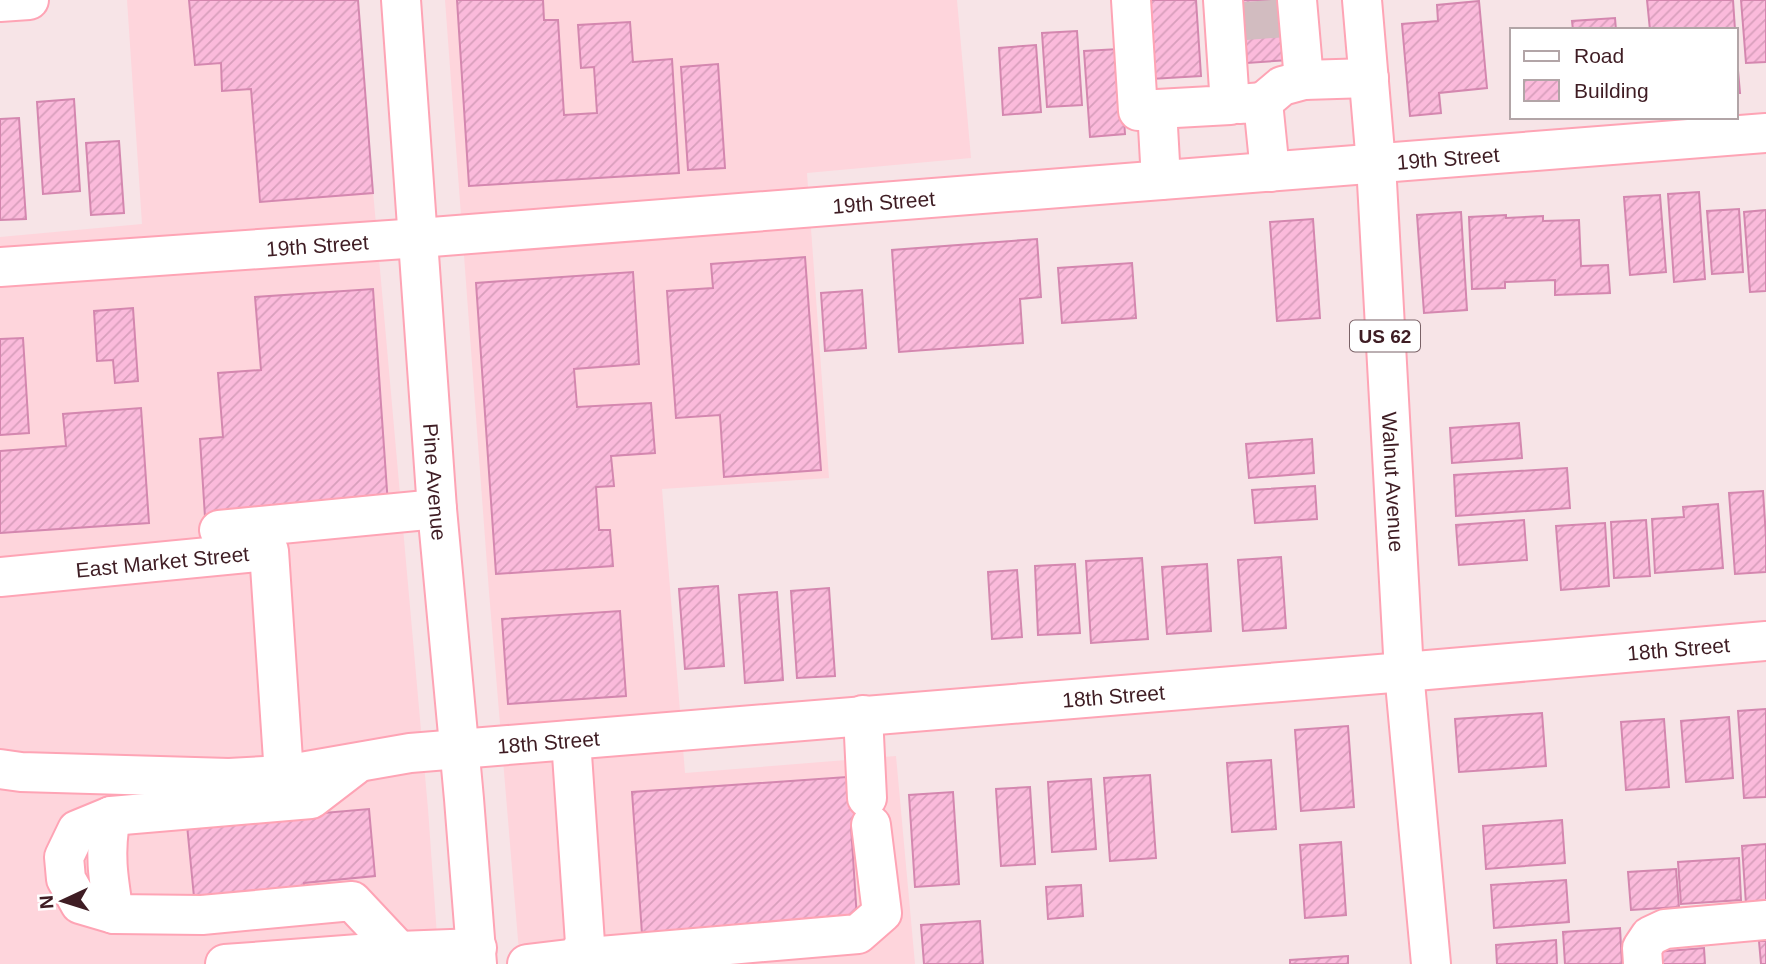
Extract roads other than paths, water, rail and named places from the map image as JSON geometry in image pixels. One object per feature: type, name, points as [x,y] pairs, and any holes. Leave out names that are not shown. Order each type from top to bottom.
[{"type":"street","points":[[0,2],[29,0]]},
{"type":"street","name":"Pine Avenue","points":[[401,0],[437,509],[477,956]]},
{"type":"street","points":[[1131,0],[1138,111],[1246,103],[1282,86],[1304,80],[1369,78]]},
{"type":"street","name":"Walnut Avenue","points":[[1362,0],[1376,164],[1404,672],[1431,964]]},
{"type":"street","points":[[1294,12],[1304,80]]},
{"type":"street","points":[[1231,14],[1246,103],[1270,172]]},
{"type":"street","points":[[1157,109],[1161,180]]},
{"type":"street","name":"19th Street","points":[[0,267],[419,238],[1766,133]]},
{"type":"street","name":"East Market Street","points":[[0,551],[437,509]]},
{"type":"street","name":"East Market Street","points":[[0,577],[269,551],[284,775]]},
{"type":"street","name":"18th Street","points":[[0,769],[21,772],[229,778],[284,775],[410,753],[1766,641]]},
{"type":"street","points":[[527,964],[858,934],[882,913],[869,811],[863,715]]},
{"type":"street","points":[[571,740],[585,943],[577,958]]},
{"type":"street","points":[[359,762],[312,799],[111,816],[77,830],[64,857],[66,879],[80,904],[114,914],[202,915],[352,901],[399,951]]},
{"type":"street","points":[[1643,964],[1642,948],[1650,936],[1665,929],[1766,920]]},
{"type":"street","points":[[225,964],[399,951],[477,956]]},
{"type":"tunnel","points":[[1245,21],[1286,18]]}]
